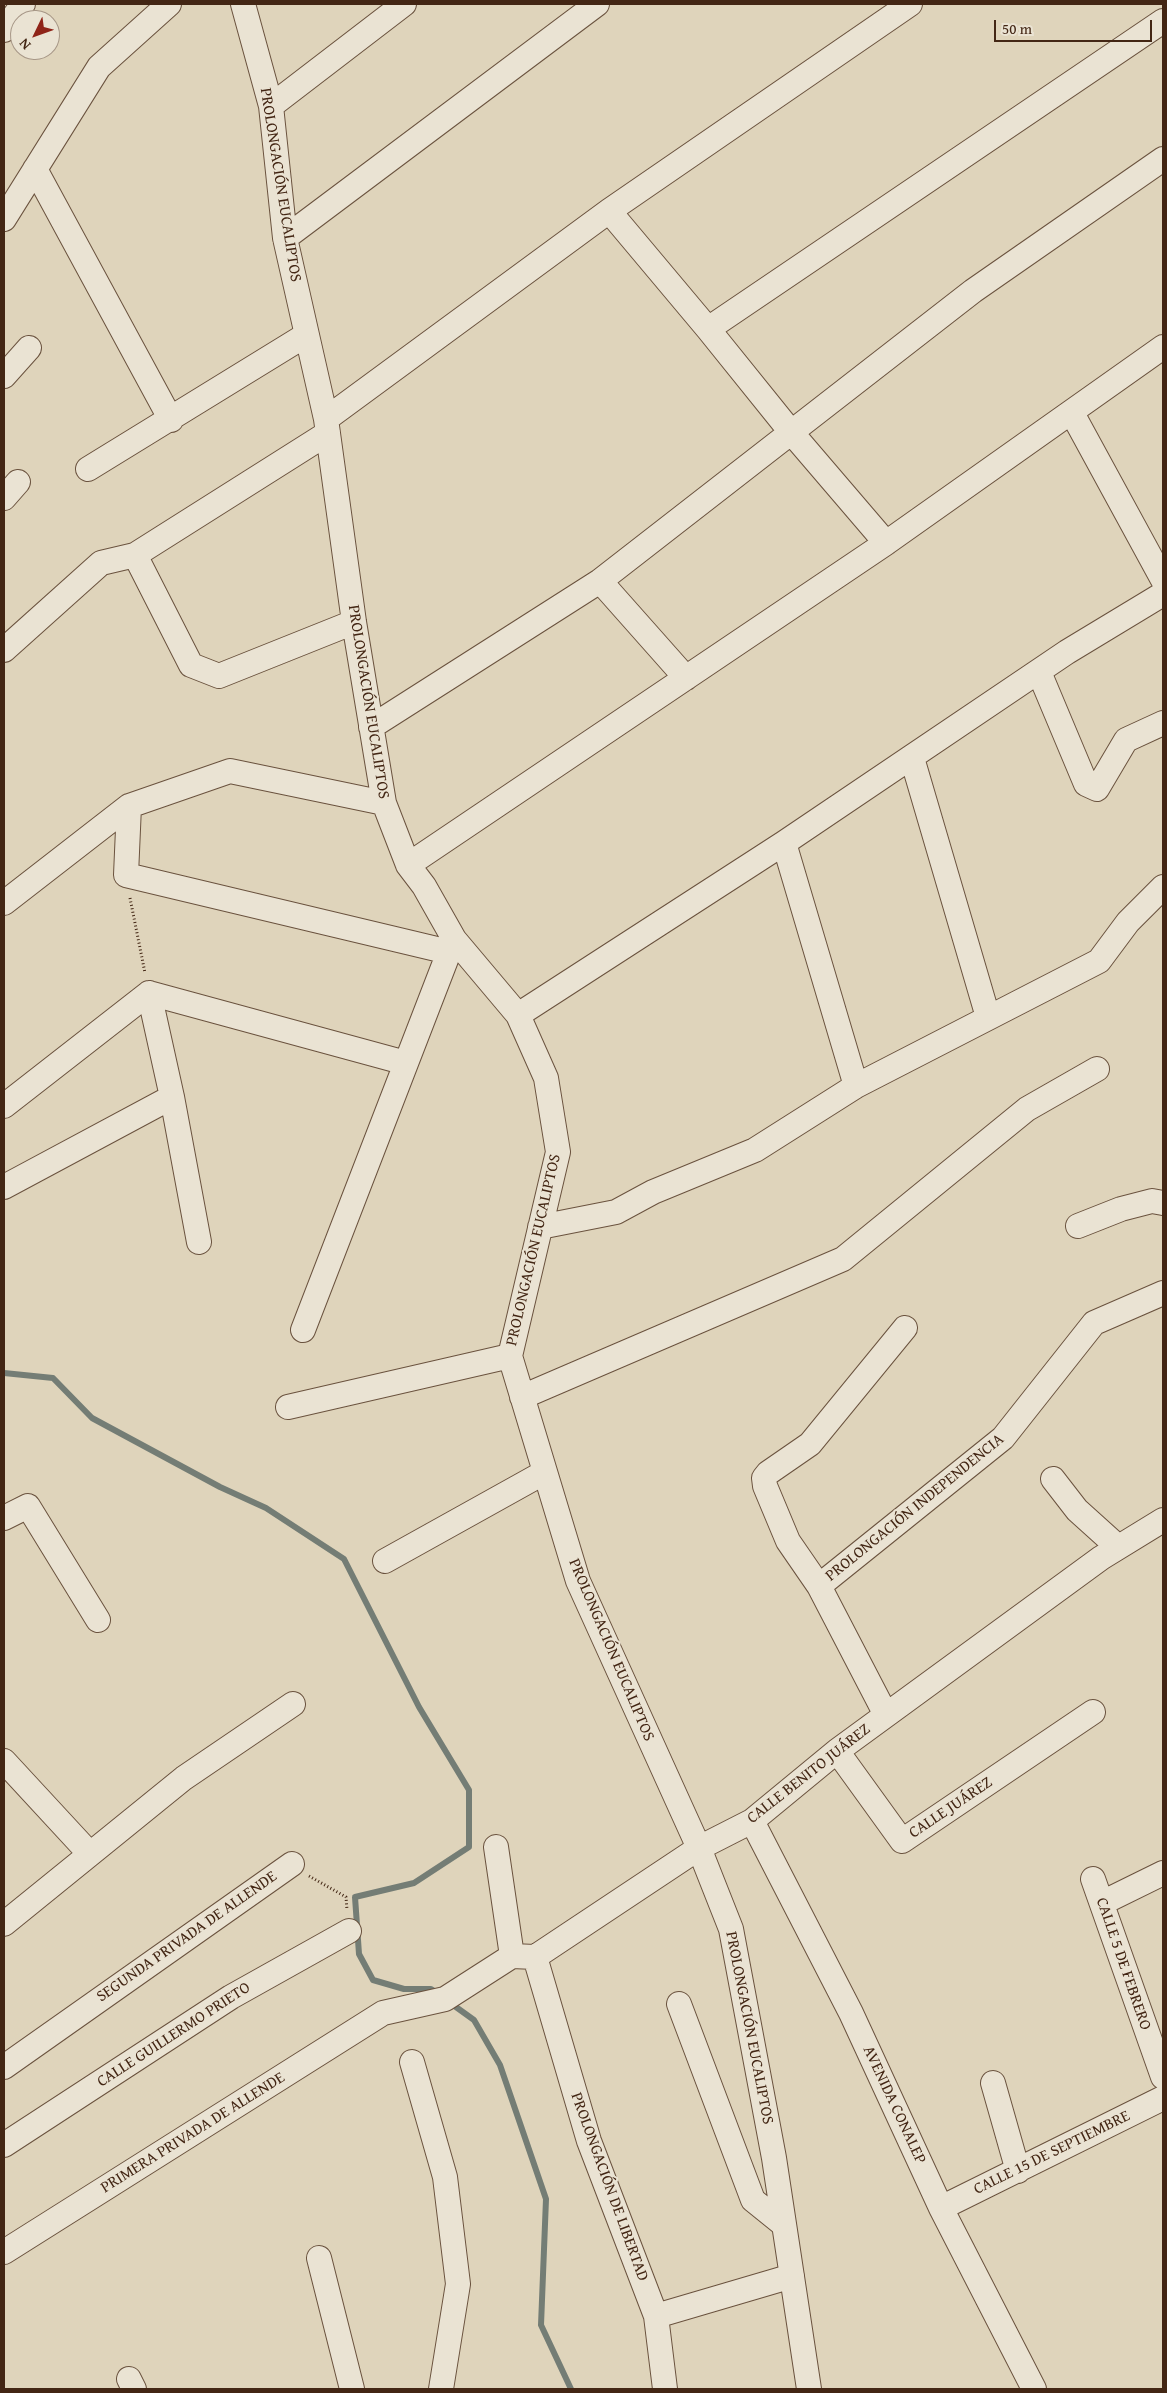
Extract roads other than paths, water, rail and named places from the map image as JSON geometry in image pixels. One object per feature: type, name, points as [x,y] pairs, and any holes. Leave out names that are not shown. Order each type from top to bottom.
[{"type":"street","points":[[4,30],[23,4]]},
{"type":"street","points":[[4,219],[99,67],[169,4]]},
{"type":"street","name":"PROLONGACIÓN EUCALIPTOS","points":[[243,4],[271,106],[285,238],[327,426],[354,622],[384,804],[408,865],[424,886],[452,945],[518,1015],[546,1078],[558,1152],[510,1356],[578,1581],[699,1848],[731,1929],[774,2158],[809,2389]]},
{"type":"street","points":[[271,106],[404,4]]},
{"type":"street","points":[[285,238],[597,4]]},
{"type":"street","points":[[4,650],[101,563],[135,555],[327,426],[609,211],[910,4]]},
{"type":"street","points":[[708,329],[1163,21]]},
{"type":"street","points":[[371,727],[600,581],[973,290],[1163,159]]},
{"type":"street","points":[[35,169],[171,420]]},
{"type":"street","points":[[609,211],[791,432],[886,543]]},
{"type":"street","points":[[88,469],[306,336]]},
{"type":"street","points":[[408,865],[886,543],[1072,414],[1163,347]]},
{"type":"street","points":[[4,376],[29,348]]},
{"type":"street","points":[[1072,414],[1163,580]]},
{"type":"street","points":[[135,555],[192,665],[219,676],[354,622]]},
{"type":"street","points":[[600,581],[686,678]]},
{"type":"street","points":[[518,1015],[784,844],[1067,652],[1163,594]]},
{"type":"street","points":[[1038,672],[1086,784],[1097,788],[1126,740],[1163,723]]},
{"type":"street","points":[[912,758],[988,1017]]},
{"type":"street","points":[[4,903],[130,806],[230,772],[384,804]]},
{"type":"street","points":[[130,806],[126,875],[452,945],[303,1330]]},
{"type":"street","points":[[784,844],[856,1086]]},
{"type":"street","points":[[540,1227],[616,1212],[653,1192],[756,1150],[856,1086],[1099,961],[1128,922],[1163,887]]},
{"type":"street","points":[[149,993],[406,1063]]},
{"type":"street","points":[[149,993],[172,1097],[199,1242]]},
{"type":"street","points":[[4,1106],[149,993]]},
{"type":"street","points":[[522,1397],[843,1259],[1027,1109],[1097,1068]]},
{"type":"street","points":[[4,1187],[172,1097]]},
{"type":"street","points":[[1078,1226],[1121,1209],[1152,1201],[1163,1203]]},
{"type":"street","name":"PROLONGACIÓN INDEPENDENCIA","points":[[819,1586],[1004,1438],[1094,1323],[1163,1293]]},
{"type":"street","points":[[886,1715],[819,1586],[788,1541],[765,1486],[764,1478],[768,1473],[810,1444],[905,1328]]},
{"type":"street","points":[[288,1407],[510,1356]]},
{"type":"street","points":[[385,1561],[545,1472]]},
{"type":"street","points":[[1053,1478],[1077,1510],[1118,1547]]},
{"type":"street","points":[[4,1518],[28,1506],[98,1620]]},
{"type":"street","name":"CALLE BENITO JUÁREZ","points":[[383,2013],[445,1999],[524,1956],[699,1848],[752,1821],[837,1751],[886,1715],[1118,1547],[1163,1520]]},
{"type":"street","points":[[4,1924],[184,1778],[294,1704]]},
{"type":"street","name":"CALLE JUÁREZ","points":[[837,1751],[902,1841],[1093,1712]]},
{"type":"street","points":[[4,1761],[90,1854]]},
{"type":"street","name":"AVENIDA CONALEP","points":[[752,1821],[852,2013],[941,2208],[1034,2389]]},
{"type":"street","name":"PROLONGACIÓN DE LIBERTAD","points":[[496,1848],[524,1956],[589,2141],[656,2316],[665,2389]]},
{"type":"street","name":"SEGUNDA PRIVADA DE ALLENDE","points":[[4,2067],[292,1864]]},
{"type":"street","points":[[1102,1902],[1163,1873]]},
{"type":"street","name":"CALLE 5 DE FEBRERO","points":[[1093,1879],[1163,2077]]},
{"type":"street","name":"CALLE GUILLERMO PRIETO","points":[[4,2145],[231,1996],[349,1931]]},
{"type":"street","points":[[679,2004],[753,2200],[784,2225]]},
{"type":"street","name":"PRIMERA PRIVADA DE ALLENDE","points":[[4,2252],[383,2013]]},
{"type":"street","points":[[412,2062],[445,2177],[458,2284],[441,2389]]},
{"type":"street","points":[[993,2083],[1018,2171]]},
{"type":"street","name":"CALLE 15 DE SEPTIEMBRE","points":[[941,2208],[1163,2098]]},
{"type":"street","points":[[319,2258],[352,2389]]},
{"type":"street","points":[[656,2316],[792,2276]]},
{"type":"waterway","points":[[4,1373],[53,1378],[92,1418],[220,1487],[266,1508],[344,1559],[419,1707],[469,1790],[469,1847],[414,1883],[355,1897],[359,1954],[373,1980],[404,1989],[431,1989],[439,1994]]},
{"type":"waterway","points":[[449,2002],[474,2020],[500,2065],[546,2199],[541,2325],[571,2389]]}]
